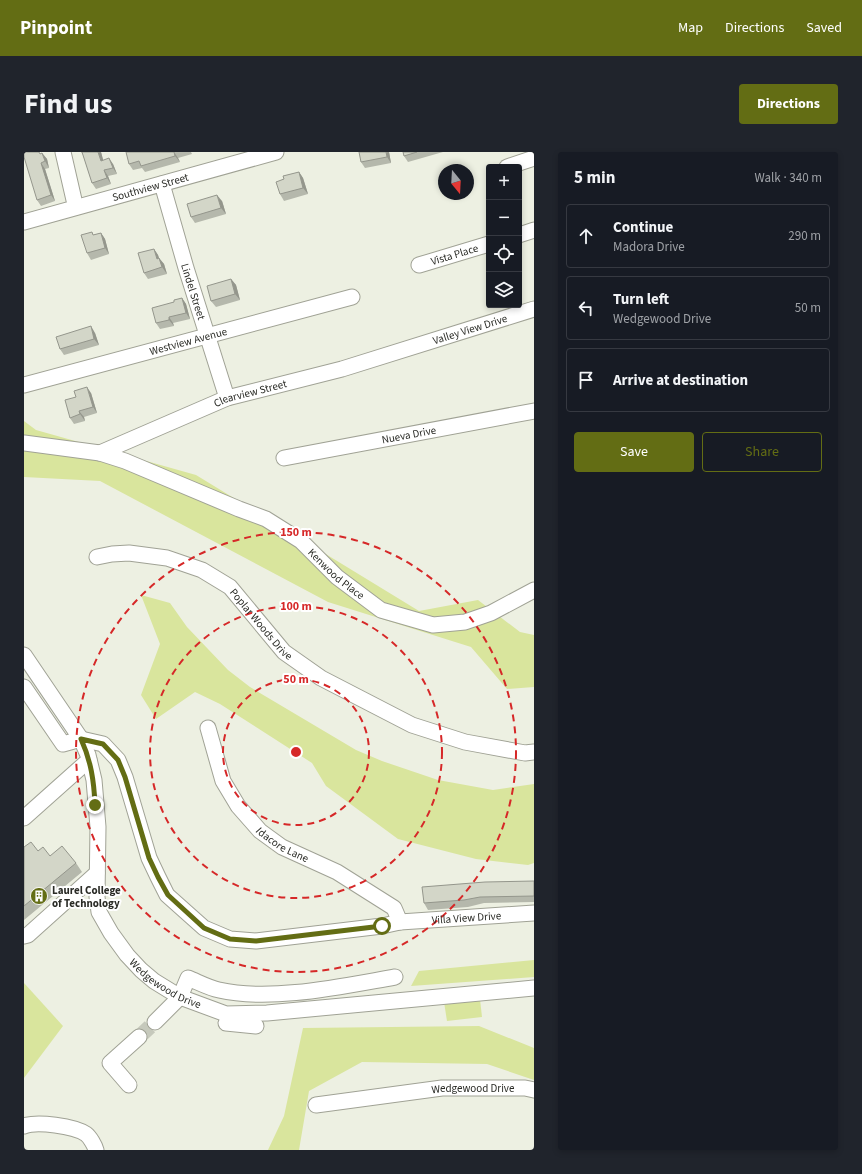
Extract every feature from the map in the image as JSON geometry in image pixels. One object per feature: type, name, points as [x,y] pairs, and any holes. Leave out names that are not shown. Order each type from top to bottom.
[{"type":"street","points":[[63,152],[74,200]]},
{"type":"street","name":"Southview Street","points":[[24,222],[276,152]]},
{"type":"street","points":[[516,164],[534,158]]},
{"type":"street","name":"Lindel Street","points":[[162,184],[186,268],[227,398]]},
{"type":"street","points":[[522,234],[534,230]]},
{"type":"street","name":"Vista Place","points":[[419,265],[486,245]]},
{"type":"street","name":"Westview Avenue","points":[[24,385],[352,297]]},
{"type":"street","name":"Valley View Drive","points":[[406,350],[534,309]]},
{"type":"street","name":"Clearview Street","points":[[100,453],[227,398],[342,369],[406,350]]},
{"type":"street","name":"Nueva Drive","points":[[284,458],[534,411]]},
{"type":"street","name":"Kenwood Place","points":[[24,443],[100,453],[125,461],[266,519],[301,541],[337,577],[381,610],[433,625],[465,622],[491,613],[534,590]]},
{"type":"street","name":"Poplar Woods Drive","points":[[97,557],[129,553],[159,557],[202,570],[230,587],[284,652],[320,678],[412,725],[465,742],[525,753],[534,752]]},
{"type":"street","name":"Wedgewood Drive","points":[[24,655],[81,739],[89,760],[94,780],[98,827],[97,897],[99,912],[111,933],[141,970],[154,981],[180,997],[226,1014],[232,1020],[257,1020],[534,988]]},
{"type":"street","points":[[24,687],[63,744],[81,739]]},
{"type":"street","name":"Idacore Lane","points":[[208,728],[223,781],[238,806],[260,831],[282,847],[337,872],[394,908],[400,922]]},
{"type":"street","name":"Villa View Drive","points":[[81,739],[103,744],[118,760],[125,777],[149,858],[168,895],[204,928],[230,939],[256,941],[382,926],[400,922],[534,913]]},
{"type":"street","points":[[24,818],[89,760]]},
{"type":"street","points":[[24,936],[28,936],[97,873]]},
{"type":"street","points":[[155,1022],[180,997],[188,978],[219,990],[260,995],[336,987],[395,978]]},
{"type":"street","points":[[257,1020],[260,995]]},
{"type":"street","points":[[129,1085],[110,1063],[139,1037]]},
{"type":"street","name":"Wedgewood Drive","points":[[316,1105],[442,1088],[525,1088],[534,1090]]},
{"type":"street","points":[[24,1126],[38,1123],[62,1127],[86,1134],[96,1150]]},
{"type":"green space","points":[[24,421],[36,430],[196,475],[419,611],[478,600],[520,632],[534,635],[534,687],[507,689],[471,647],[328,602],[100,481],[24,477]]},
{"type":"green space","points":[[141,595],[170,603],[187,627],[228,670],[250,687],[356,750],[382,761],[438,780],[493,790],[534,784],[534,863],[528,865],[476,859],[398,839],[326,786],[312,763],[220,704],[195,692],[156,719],[141,695],[160,644]]},
{"type":"green space","points":[[534,960],[534,977],[411,986],[419,971]]},
{"type":"green space","points":[[24,983],[63,1026],[24,1078]]},
{"type":"green space","points":[[480,999],[482,1017],[447,1021],[444,1002]]},
{"type":"green space","points":[[479,1026],[534,1048],[534,1080],[487,1064],[362,1062],[309,1091],[299,1150],[268,1150],[284,1116],[303,1028]]},
{"type":"building","points":[[24,152],[42,153],[45,161],[41,163],[51,195],[37,200],[24,157]]},
{"type":"building","points":[[82,152],[98,152],[101,161],[109,158],[113,168],[104,170],[107,178],[92,183]]},
{"type":"building","points":[[126,152],[174,152],[175,156],[141,166],[139,161],[129,164]]},
{"type":"building","points":[[359,152],[386,152],[387,157],[361,162]]},
{"type":"building","points":[[403,152],[417,152],[404,156]]},
{"type":"building","points":[[299,172],[303,188],[280,194],[276,182],[284,179],[283,176]]},
{"type":"building","points":[[217,195],[221,208],[191,217],[187,204]]},
{"type":"building","points":[[92,232],[93,235],[101,233],[105,248],[87,253],[81,235]]},
{"type":"building","points":[[154,249],[157,259],[159,258],[162,267],[144,273],[138,253]]},
{"type":"building","points":[[231,279],[235,294],[211,301],[207,286]]},
{"type":"building","points":[[182,298],[186,313],[169,317],[169,320],[156,323],[152,308],[174,302],[174,300]]},
{"type":"building","points":[[91,326],[94,339],[60,349],[56,337]]},
{"type":"building","points":[[87,387],[93,407],[79,411],[80,414],[70,418],[65,400],[76,397],[74,391]]},
{"type":"building","name":"Laurel College of Technology","points":[[31,842],[38,851],[43,847],[50,856],[62,846],[76,863],[24,906],[24,847]]},
{"type":"building","points":[[534,881],[534,896],[480,897],[464,900],[424,903],[422,887],[485,882]]},
{"type":"tunnel","points":[[139,1037],[155,1022]]},
{"type":"place","name":"Laurel College of Technology","points":[[39,896]]},
{"type":"route","points":[[95,805],[94,780],[88,755],[81,739],[103,744],[118,760],[125,777],[149,858],[168,895],[204,928],[230,939],[256,941],[382,926]]}]
